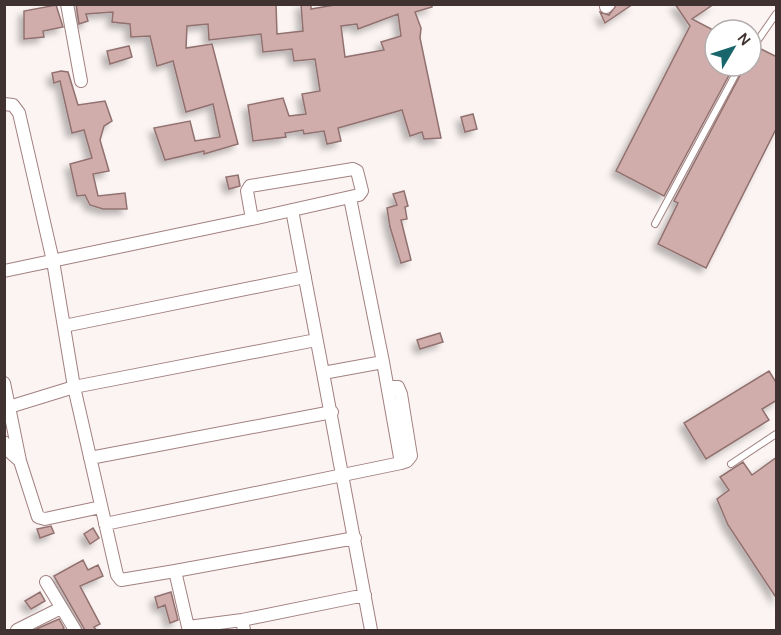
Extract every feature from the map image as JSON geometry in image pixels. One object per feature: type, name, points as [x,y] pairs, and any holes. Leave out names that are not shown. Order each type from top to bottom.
[{"type":"street","points":[[67,4],[81,81]]},
{"type":"street","points":[[4,104],[13,105],[19,113],[53,261],[90,458],[117,575],[121,580],[355,538]]},
{"type":"street","points":[[4,271],[53,261],[252,219],[292,210],[350,198],[362,191],[357,171],[353,169],[250,186],[247,191],[252,219]]},
{"type":"street","points":[[105,524],[344,476],[402,463],[411,456],[401,394],[398,387],[388,387],[350,198]]},
{"type":"street","points":[[292,210],[332,412],[371,630]]},
{"type":"street","points":[[64,326],[304,277]]},
{"type":"street","points":[[7,408],[75,387],[316,340]]},
{"type":"street","points":[[323,373],[383,362]]},
{"type":"street","points":[[4,383],[7,408],[20,461],[38,517],[45,519],[101,507]]},
{"type":"street","points":[[90,458],[332,412]]},
{"type":"street","points":[[4,442],[10,452],[20,461]]},
{"type":"street","points":[[175,571],[188,627],[243,625],[365,595]]},
{"type":"street","points":[[46,582],[75,630]]},
{"type":"street","points":[[16,630],[62,608]]},
{"type":"lane","points":[[763,33],[777,14]]},
{"type":"lane","points":[[655,224],[734,78]]},
{"type":"lane","points":[[731,464],[777,434]]},
{"type":"building","points":[[76,4],[276,4],[277,34],[303,31],[301,4],[311,4],[311,9],[340,4],[432,4],[432,7],[415,12],[421,28],[420,38],[441,138],[424,139],[422,132],[410,136],[402,110],[338,128],[341,141],[327,144],[324,131],[304,134],[303,130],[285,133],[286,137],[253,141],[248,105],[283,98],[289,116],[306,114],[302,94],[320,91],[315,59],[294,61],[292,49],[263,52],[261,34],[209,40],[208,24],[187,26],[186,48],[212,44],[238,144],[204,154],[204,151],[165,160],[154,128],[190,121],[195,141],[220,137],[213,104],[186,112],[173,61],[157,66],[150,36],[131,37],[130,24],[112,22],[113,12],[86,14],[88,21],[79,24]],"holes":[[[398,14],[401,36],[381,42],[384,50],[345,57],[341,26],[357,24],[358,29]]]},
{"type":"building","points":[[617,4],[633,4],[605,23],[600,12],[609,15]]},
{"type":"building","points":[[675,4],[714,4],[692,19],[703,25],[703,78],[728,78],[664,196],[616,171],[690,26]]},
{"type":"building","points":[[56,5],[63,27],[43,31],[44,37],[24,39],[24,11]]},
{"type":"building","points":[[129,46],[132,57],[110,64],[107,51]]},
{"type":"building","points":[[763,50],[777,57],[777,127],[706,268],[658,244],[678,203],[674,201],[739,78],[763,78]]},
{"type":"building","points":[[68,72],[78,105],[105,101],[112,121],[104,126],[100,140],[109,171],[93,174],[98,196],[125,193],[127,209],[103,209],[90,205],[85,195],[77,196],[70,164],[92,158],[84,130],[72,133],[60,81],[54,83],[52,73]]},
{"type":"building","points":[[473,114],[477,129],[465,132],[461,117]]},
{"type":"building","points":[[238,175],[240,186],[229,189],[226,177]]},
{"type":"building","points":[[404,191],[408,206],[405,207],[407,219],[401,220],[411,260],[401,263],[387,208],[397,205],[393,194]]},
{"type":"building","points":[[440,333],[443,342],[420,349],[417,340]]},
{"type":"building","points":[[769,371],[777,384],[777,400],[762,409],[769,420],[706,459],[684,423]]},
{"type":"building","points":[[777,457],[777,599],[728,525],[717,499],[729,490],[720,477],[743,462],[752,475]]},
{"type":"building","points":[[51,526],[54,533],[40,538],[37,529]]},
{"type":"building","points":[[93,528],[99,538],[90,544],[84,534]]},
{"type":"building","points":[[83,560],[88,570],[98,565],[103,576],[80,586],[100,624],[94,627],[96,630],[85,630],[54,576]]},
{"type":"building","points":[[40,592],[45,601],[31,609],[25,601]]},
{"type":"building","points":[[171,592],[178,620],[170,623],[165,605],[158,608],[155,597]]},
{"type":"building","points":[[59,619],[64,628],[62,630],[34,630]]}]
